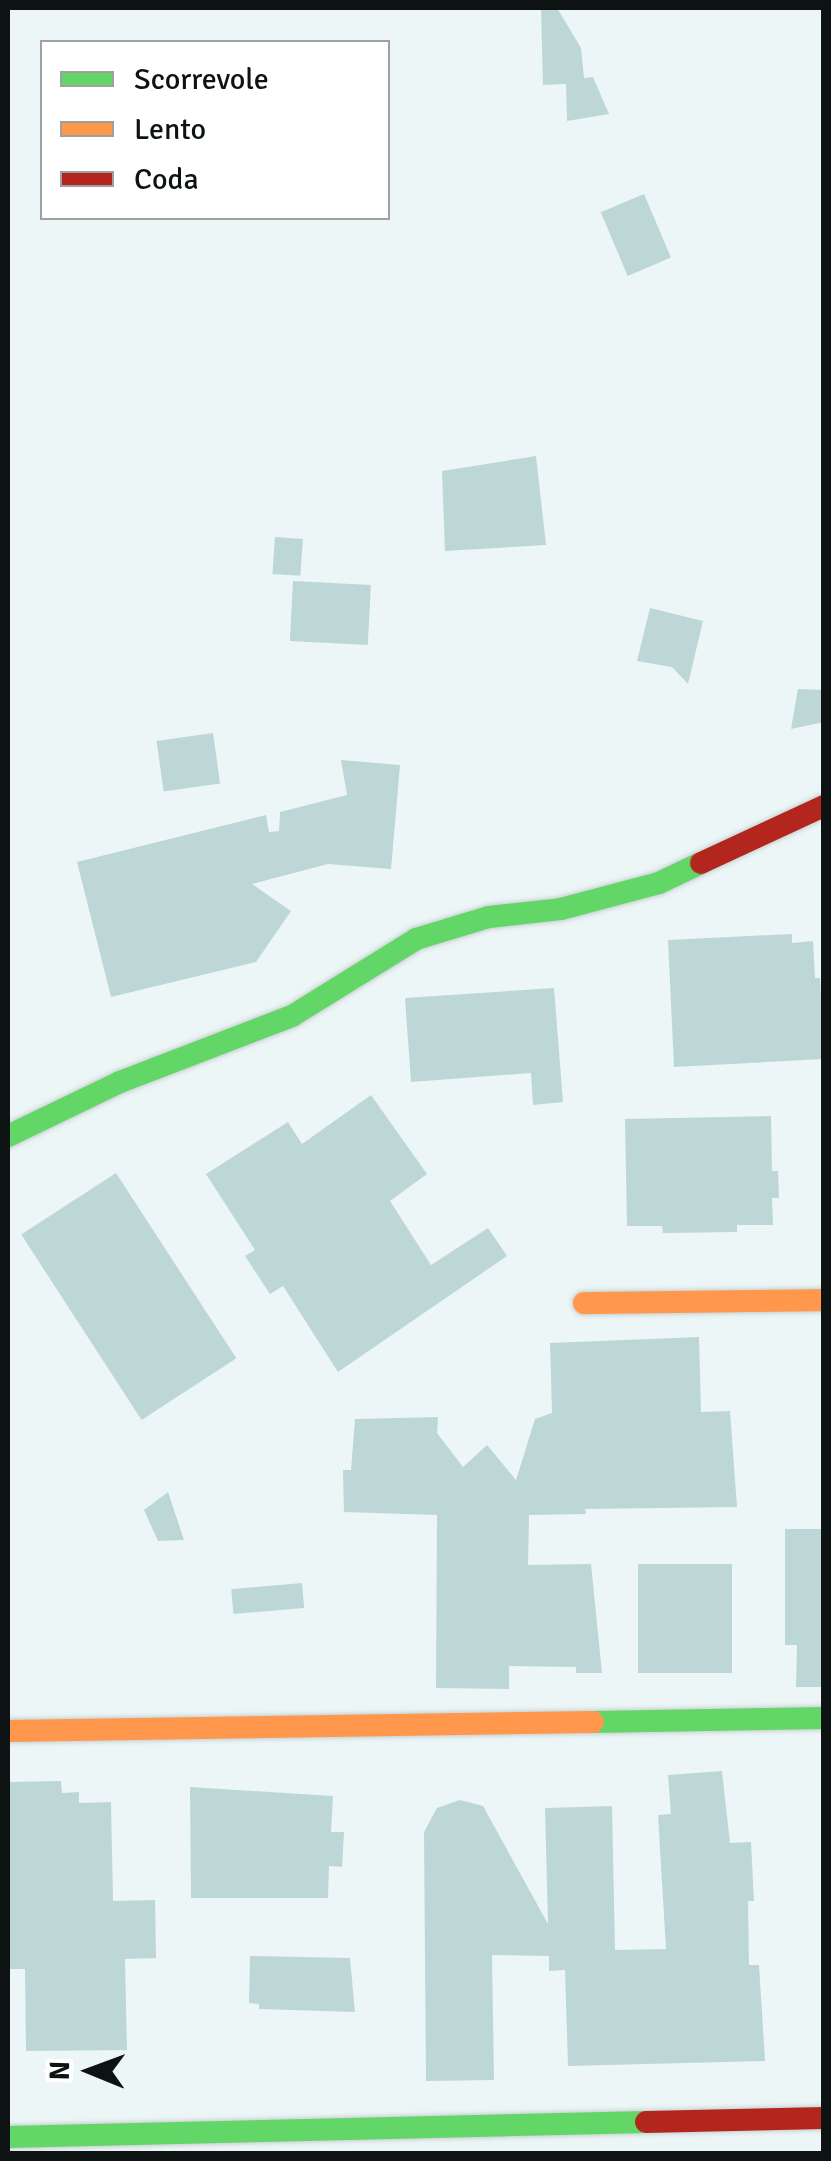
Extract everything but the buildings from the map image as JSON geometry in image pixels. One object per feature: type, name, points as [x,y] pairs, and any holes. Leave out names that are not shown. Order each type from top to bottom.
[{"type":"street","points":[[8,1136],[120,1082],[292,1016],[416,938],[489,916],[561,909],[660,883],[824,806]]},
{"type":"street","points":[[584,1303],[824,1300]]},
{"type":"street","points":[[8,1731],[824,1718]]},
{"type":"street","points":[[8,2138],[824,2118]]},
{"type":"traffic: fast","points":[[8,1136],[120,1082],[292,1016],[416,939],[489,917],[561,909],[659,883],[701,863]]},
{"type":"traffic: fast","points":[[593,1722],[824,1718]]},
{"type":"traffic: fast","points":[[8,2137],[646,2122]]},
{"type":"traffic: slow","points":[[584,1303],[824,1300]]},
{"type":"traffic: slow","points":[[8,1731],[593,1722]]},
{"type":"traffic: jam","points":[[701,863],[824,806]]},
{"type":"traffic: jam","points":[[646,2122],[824,2118]]}]
